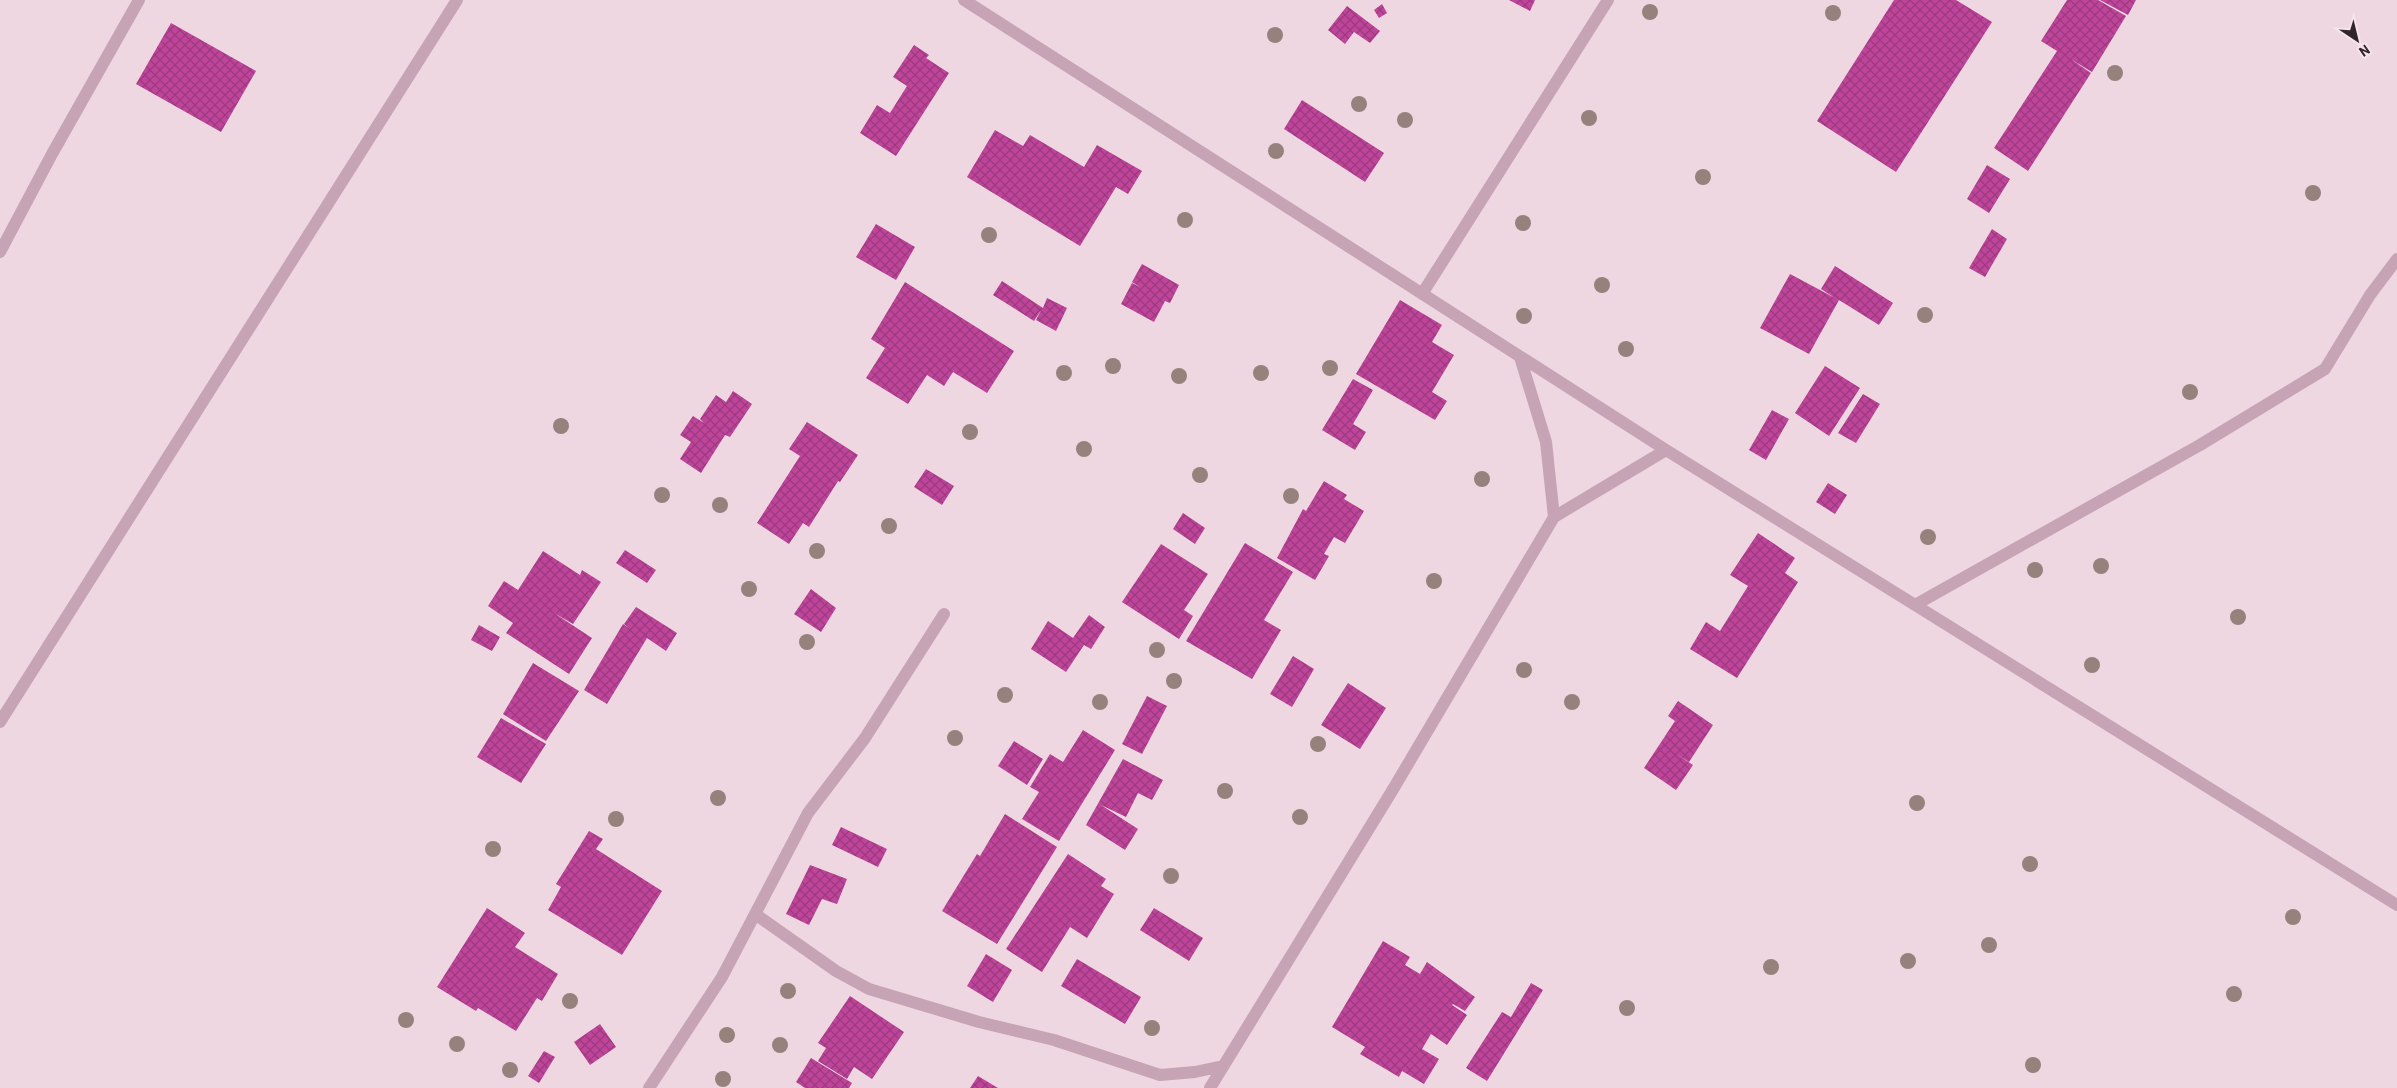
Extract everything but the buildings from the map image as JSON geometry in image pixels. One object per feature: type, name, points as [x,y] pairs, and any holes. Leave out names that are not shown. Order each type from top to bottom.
[{"type":"street","points":[[0,252],[138,0]]},
{"type":"street","points":[[0,722],[457,0]]},
{"type":"street","points":[[964,0],[1666,450],[2397,905]]},
{"type":"street","points":[[1422,294],[1608,0]]},
{"type":"street","points":[[1914,605],[2200,445],[2325,369],[2370,295],[2397,259]]},
{"type":"street","points":[[1520,357],[1546,442],[1554,517]]},
{"type":"street","points":[[1210,1088],[1392,792],[1554,517],[1666,450]]},
{"type":"street","points":[[649,1088],[722,977],[808,813],[865,738],[944,614]]},
{"type":"street","points":[[755,914],[836,971],[869,989],[979,1022],[1054,1040],[1160,1075],[1195,1072],[1223,1066]]}]
